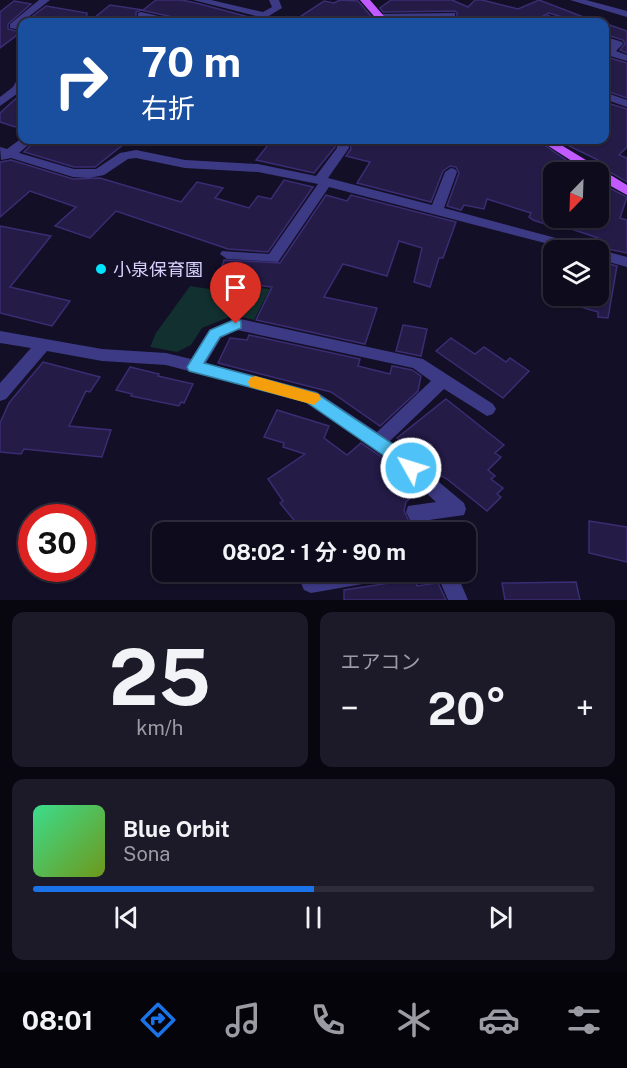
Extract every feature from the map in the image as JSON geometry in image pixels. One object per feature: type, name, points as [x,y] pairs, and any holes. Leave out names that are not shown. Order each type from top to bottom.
[{"type":"main road","points":[[364,0],[380,18]]},
{"type":"main road","points":[[551,144],[580,162]]},
{"type":"main road","points":[[609,180],[627,191]]},
{"type":"street","points":[[24,18],[45,0]]},
{"type":"street","points":[[198,0],[265,15]]},
{"type":"street","points":[[259,18],[277,8],[274,0]]},
{"type":"street","points":[[575,0],[627,14]]},
{"type":"street","points":[[141,15],[155,18]]},
{"type":"street","points":[[410,18],[452,15]]},
{"type":"street","points":[[609,41],[618,44],[609,52]]},
{"type":"street","points":[[609,54],[627,58]]},
{"type":"street","points":[[0,103],[18,87]]},
{"type":"street","points":[[609,97],[627,104]]},
{"type":"street","points":[[3,155],[21,144]]},
{"type":"street","points":[[226,254],[273,259],[343,148],[342,144]]},
{"type":"street","points":[[3,155],[81,174],[99,172],[124,156],[136,154],[185,164],[258,168],[323,181],[549,240]]},
{"type":"street","points":[[436,211],[451,172]]},
{"type":"street","points":[[609,257],[627,262]]},
{"type":"street","points":[[195,367],[215,334],[236,324],[417,363],[487,409]]},
{"type":"street","points":[[0,337],[102,355],[166,359],[311,397],[378,442],[457,509],[415,512],[420,522]]},
{"type":"street","points":[[0,394],[43,345]]},
{"type":"street","points":[[378,442],[443,380]]},
{"type":"street","points":[[311,584],[322,582]]},
{"type":"street","points":[[450,582],[458,600]]},
{"type":"green space","points":[[225,284],[270,289],[254,320],[234,315],[202,328],[191,345],[177,352],[150,347],[156,333],[190,286],[222,291]]},
{"type":"building","points":[[156,0],[182,0],[249,17],[177,18],[141,10],[136,12],[136,18],[94,18],[110,5],[143,10]]},
{"type":"building","points":[[340,0],[358,1],[373,18],[298,18],[324,1],[334,3]]},
{"type":"building","points":[[391,0],[452,0],[468,7],[475,0],[482,0],[518,9],[539,0],[586,18],[565,18],[549,13],[543,18],[457,18],[455,11],[383,12],[380,8]]},
{"type":"building","points":[[14,1],[31,4],[8,24],[8,29],[18,31],[18,34],[0,48],[0,12]]},
{"type":"building","points":[[46,6],[87,13],[86,18],[30,18]]},
{"type":"building","points":[[609,25],[627,31],[627,53],[620,50],[625,44],[623,40],[609,36]]},
{"type":"building","points":[[609,58],[627,63],[627,98],[609,92]]},
{"type":"building","points":[[18,97],[18,124],[15,127],[0,122],[0,113]]},
{"type":"building","points":[[609,104],[627,109],[627,147],[619,155],[627,158],[627,182],[609,171],[609,162],[598,162],[565,144],[609,144]]},
{"type":"building","points":[[32,144],[124,144],[95,167],[74,167],[24,152]]},
{"type":"building","points":[[269,144],[335,144],[335,147],[314,173],[256,160]]},
{"type":"building","points":[[350,144],[543,144],[566,160],[565,162],[543,162],[543,223],[529,217],[531,213],[487,199],[484,209],[464,205],[461,210],[447,206],[459,173],[456,167],[450,166],[443,171],[431,202],[357,183],[370,162],[346,156],[351,149]]},
{"type":"building","points":[[11,160],[73,179],[100,178],[181,202],[197,182],[223,188],[215,198],[249,208],[258,196],[271,199],[284,180],[313,187],[268,252],[228,249],[116,211],[90,238],[55,226],[76,207],[30,191],[0,217],[0,162]]},
{"type":"building","points":[[609,188],[627,197],[620,218],[627,220],[627,253],[609,249],[609,240],[598,240],[598,238],[569,228],[609,228]]},
{"type":"building","points":[[326,195],[347,201],[351,195],[456,222],[443,258],[439,258],[430,287],[414,282],[422,248],[399,241],[387,276],[343,264],[324,297],[377,308],[365,344],[256,320],[272,287],[218,280],[224,260],[280,263]]},
{"type":"building","points":[[0,226],[51,236],[10,287],[70,301],[52,326],[0,313]]},
{"type":"building","points":[[609,264],[617,266],[608,318],[598,317],[598,312],[577,306],[609,306]]},
{"type":"building","points":[[403,325],[427,329],[421,356],[396,351]]},
{"type":"building","points":[[249,335],[360,359],[358,366],[390,374],[392,366],[412,370],[421,376],[418,391],[380,426],[331,392],[218,363],[230,338],[247,340]]},
{"type":"building","points":[[451,338],[475,354],[484,347],[506,362],[510,358],[529,371],[503,398],[436,351]]},
{"type":"building","points":[[43,362],[100,377],[90,392],[86,391],[69,426],[111,430],[102,457],[24,449],[21,454],[0,452],[0,423],[9,403]]},
{"type":"building","points":[[130,367],[193,384],[184,403],[181,402],[179,406],[131,396],[132,394],[116,390]]},
{"type":"building","points":[[446,399],[504,445],[495,453],[501,457],[488,470],[495,476],[491,479],[503,488],[497,494],[501,497],[487,511],[447,479],[440,475],[435,476],[400,446],[415,451],[397,438]]},
{"type":"building","points":[[277,410],[329,426],[324,438],[347,455],[361,443],[389,462],[420,490],[406,502],[404,511],[409,522],[296,522],[280,503],[283,501],[268,479],[305,454],[283,447],[284,443],[264,437]]},
{"type":"building","points":[[589,521],[627,527],[627,562],[589,553]]},
{"type":"building","points":[[396,582],[416,582],[417,586],[438,583],[446,600],[344,600],[344,590]]},
{"type":"building","points":[[576,582],[580,600],[505,600],[502,583]]},
{"type":"slow traffic","points":[[255,382],[314,399]]},
{"type":"place","name":"小泉保育園","points":[[101,269]]},
{"type":"route","points":[[236,324],[215,334],[195,367],[311,397],[396,455],[411,468]]}]
